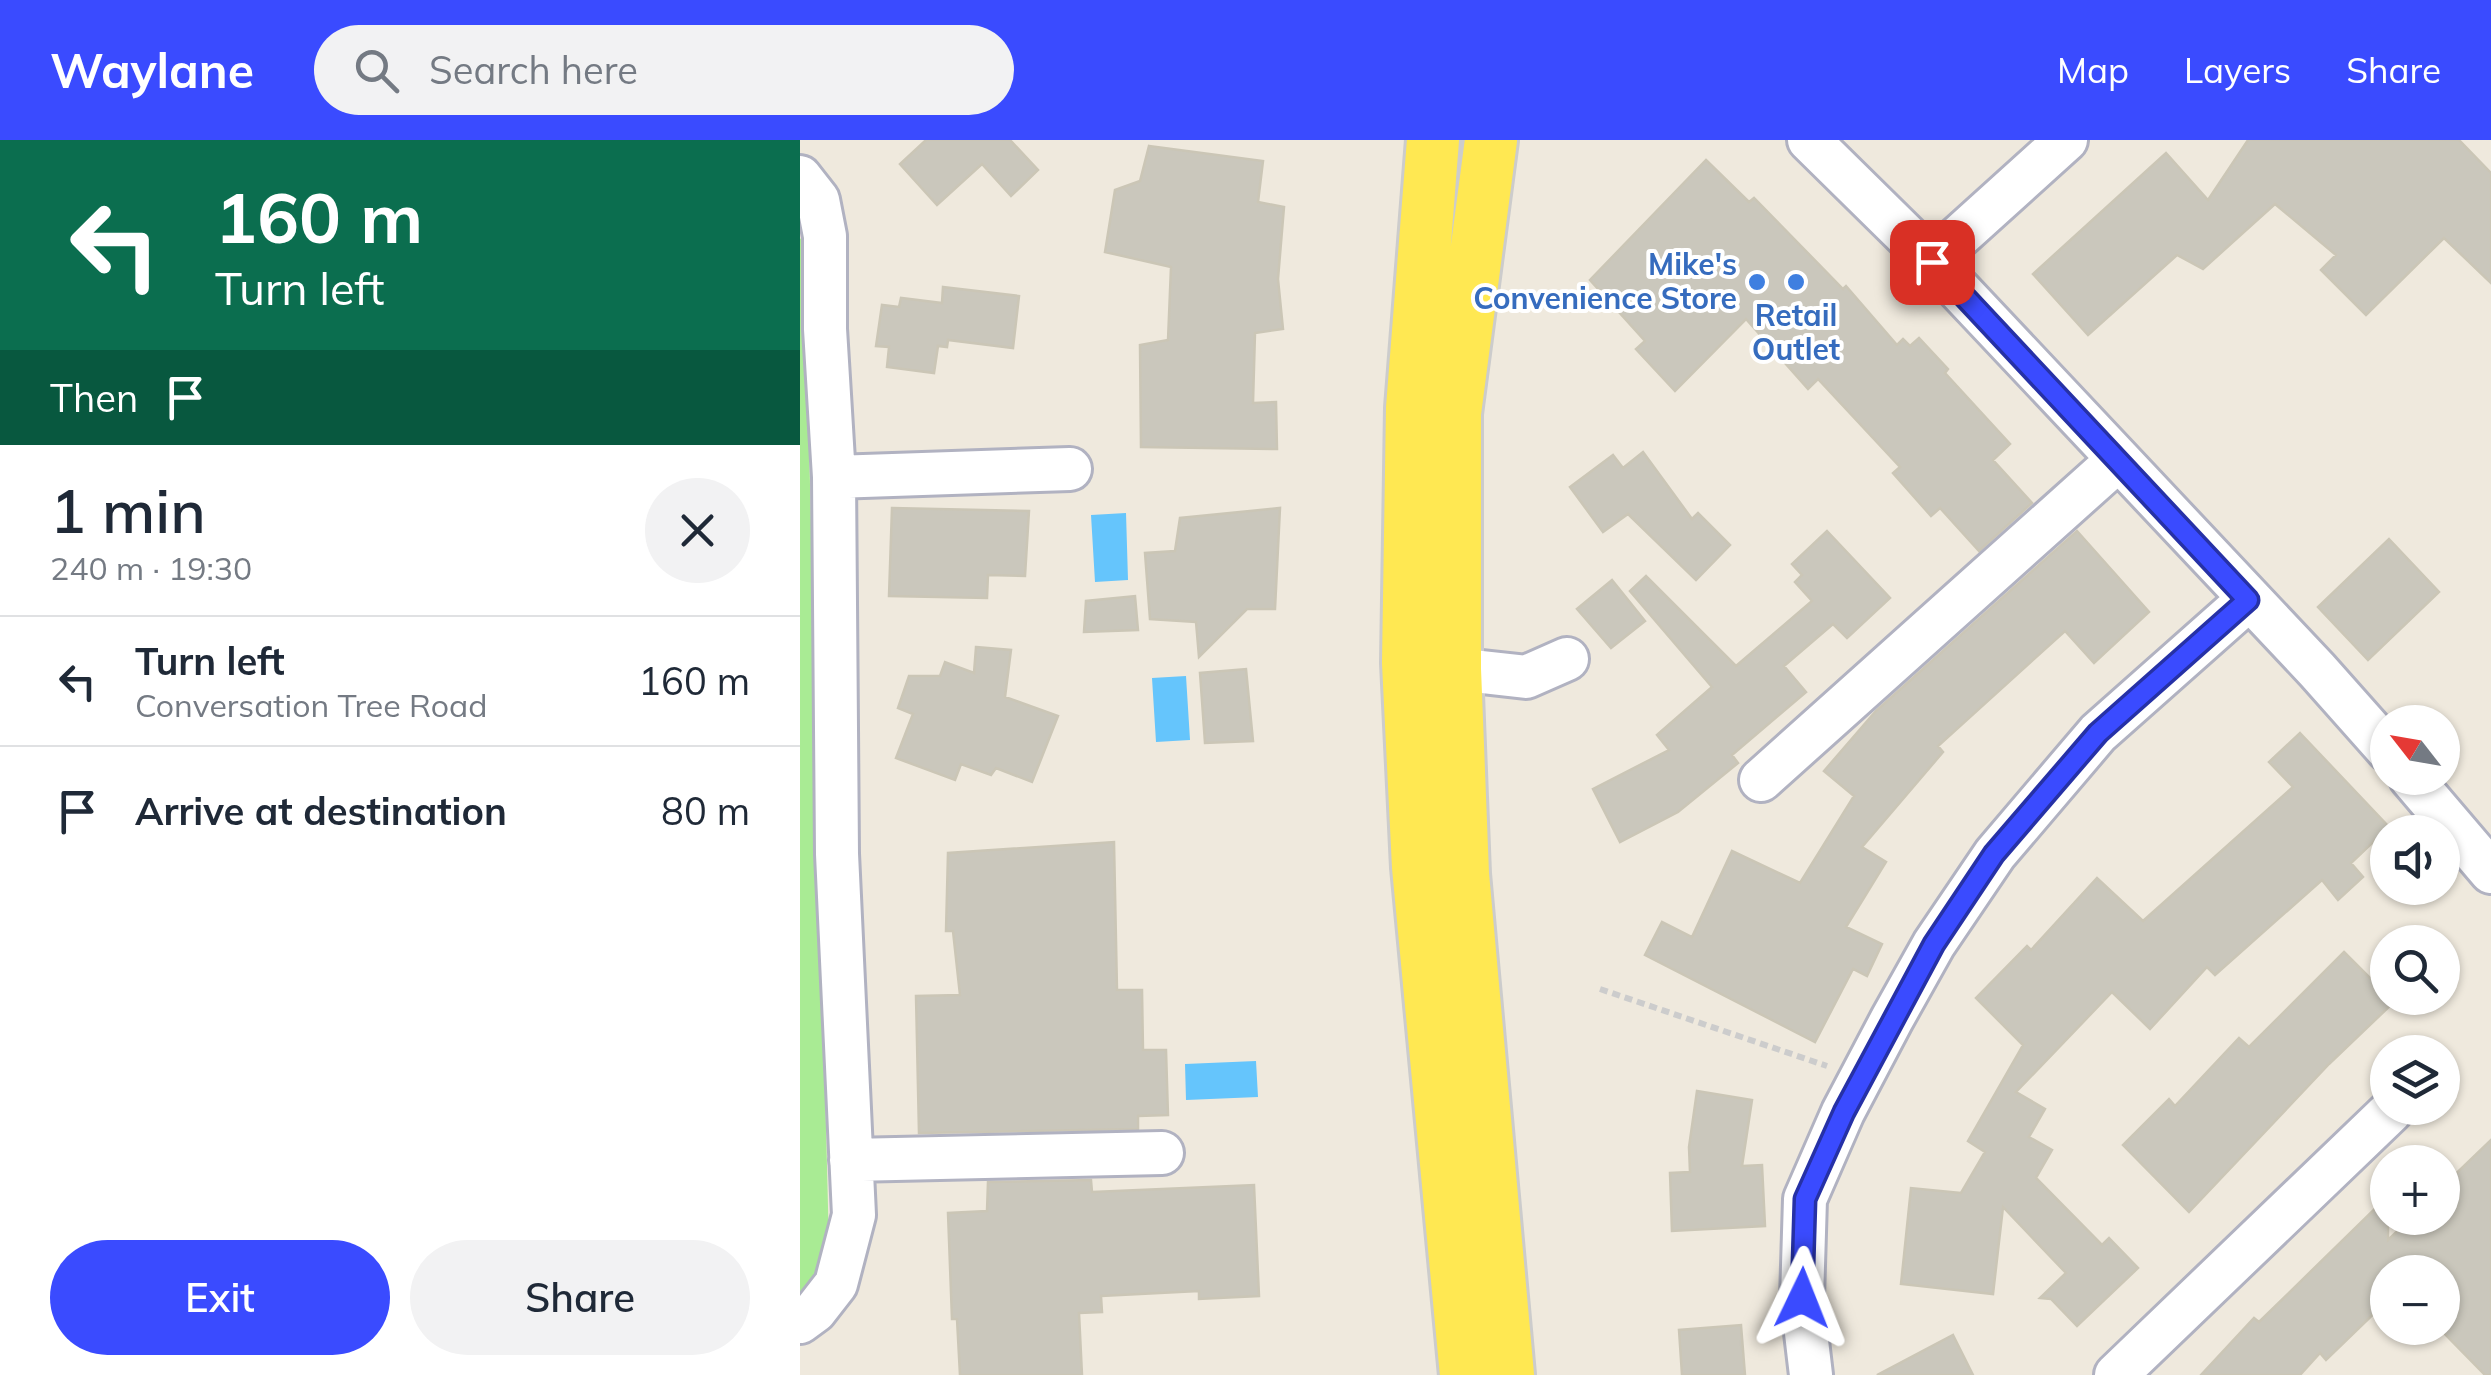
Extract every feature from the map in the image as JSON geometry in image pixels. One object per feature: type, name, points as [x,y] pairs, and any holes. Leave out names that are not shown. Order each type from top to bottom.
[{"type":"main road","points":[[1433,140],[1412,408],[1408,664],[1418,867],[1466,1375]]},
{"type":"main road","points":[[1491,140],[1455,413],[1455,669],[1463,874],[1508,1375]]},
{"type":"street","points":[[800,162],[808,140]]},
{"type":"street","points":[[1808,140],[1932,262],[2370,730]]},
{"type":"street","points":[[1932,262],[2066,140]]},
{"type":"street","points":[[800,176],[818,200],[824,236],[834,477],[837,854],[854,1215],[836,1284],[816,1311],[800,1322]]},
{"type":"street","points":[[1761,780],[2118,460]]},
{"type":"street","points":[[834,477],[1070,468]]},
{"type":"street","points":[[1811,1375],[1802,1298],[1805,1199],[1861,1078],[1934,944],[1994,854],[2098,733],[2248,600]]},
{"type":"street","points":[[1455,669],[1526,677],[1567,659]]},
{"type":"street","points":[[2425,795],[2491,872]]},
{"type":"street","points":[[2116,1375],[2375,1125]]},
{"type":"street","points":[[851,1160],[1162,1153]]},
{"type":"path","points":[[1600,989],[1861,1078]]},
{"type":"green space","points":[[800,238],[804,243],[829,1247],[800,1299]]},
{"type":"water","points":[[1126,513],[1128,580],[1095,582],[1091,515]]},
{"type":"water","points":[[1186,676],[1190,740],[1156,742],[1152,678]]},
{"type":"water","points":[[1256,1061],[1258,1097],[1186,1100],[1185,1064]]},
{"type":"building","points":[[926,140],[1010,140],[1038,170],[1011,196],[982,164],[937,205],[900,164]]},
{"type":"building","points":[[2248,140],[2459,140],[2491,173],[2491,283],[2444,238],[2366,315],[2321,270],[2336,255],[2275,204],[2203,269],[2177,255],[2088,335],[2033,274],[2166,153],[2208,200]]},
{"type":"building","points":[[1149,146],[1263,161],[1258,202],[1284,207],[1278,279],[1283,329],[1255,333],[1253,403],[1276,402],[1277,449],[1141,447],[1140,345],[1168,340],[1171,267],[1105,252],[1115,190],[1140,181]]},
{"type":"building","points":[[1706,160],[1749,202],[1754,198],[1843,289],[1846,286],[1897,345],[1903,339],[1910,346],[1919,338],[1948,369],[1945,373],[2010,444],[1993,460],[2032,503],[1979,551],[1940,508],[1931,516],[1893,473],[1900,467],[1818,379],[1808,389],[1746,319],[1675,391],[1636,349],[1645,341],[1590,280]]},
{"type":"building","points":[[943,287],[1019,296],[1013,348],[948,340],[947,347],[938,346],[934,373],[887,367],[889,347],[876,346],[882,305],[899,307],[901,298],[942,303]]},
{"type":"building","points":[[1643,452],[1692,519],[1698,513],[1730,545],[1696,580],[1628,514],[1603,532],[1570,487],[1613,455],[1623,468]]},
{"type":"building","points":[[892,508],[1029,511],[1025,576],[988,575],[987,598],[889,596]]},
{"type":"building","points":[[1280,508],[1275,609],[1247,609],[1199,657],[1196,622],[1150,619],[1145,553],[1175,551],[1180,518]]},
{"type":"building","points":[[1827,531],[1890,598],[1847,638],[1833,624],[1784,666],[1806,692],[1732,755],[1738,763],[1678,812],[1620,842],[1593,789],[1669,750],[1657,735],[1712,687],[1630,591],[1646,576],[1736,666],[1812,601],[1795,582],[1802,575],[1792,564]]},
{"type":"building","points":[[2077,531],[2149,612],[2094,663],[2065,631],[1938,746],[1943,752],[1862,847],[1886,862],[1846,927],[1882,944],[1867,976],[1853,969],[1815,1042],[1645,955],[1662,922],[1692,937],[1732,851],[1800,883],[1854,796],[1824,771],[1876,711]]},
{"type":"building","points":[[2389,539],[2439,592],[2368,660],[2318,607]]},
{"type":"building","points":[[1612,580],[1645,621],[1611,648],[1577,609]]},
{"type":"building","points":[[1135,596],[1138,630],[1084,632],[1086,601]]},
{"type":"building","points":[[976,647],[1011,650],[1005,697],[1058,716],[1032,782],[996,768],[991,775],[961,764],[955,780],[896,758],[913,714],[898,708],[909,676],[940,676],[945,662],[974,673]]},
{"type":"building","points":[[1246,669],[1253,741],[1205,743],[1200,673]]},
{"type":"building","points":[[2300,733],[2378,815],[2370,815],[2370,845],[2351,863],[2363,877],[2338,900],[2322,880],[2215,975],[2207,967],[2150,1029],[2112,992],[2016,1092],[2045,1109],[2029,1137],[2052,1150],[2036,1178],[2102,1245],[2109,1238],[2138,1268],[2077,1326],[2051,1299],[2040,1298],[2066,1273],[2003,1207],[1993,1294],[1901,1284],[1911,1188],[1961,1193],[1985,1152],[1968,1141],[2023,1045],[1976,998],[2027,946],[2031,950],[2097,878],[2143,921],[2293,787],[2269,762]]},
{"type":"building","points":[[1114,842],[1117,990],[1142,990],[1143,1050],[1166,1050],[1168,1115],[1138,1116],[1138,1129],[919,1133],[916,996],[960,995],[953,931],[946,931],[948,853]]},
{"type":"building","points":[[2344,952],[2370,978],[2370,1015],[2380,1015],[2189,1212],[2123,1145],[2169,1099],[2175,1106],[2239,1038],[2249,1047]]},
{"type":"building","points":[[1697,1091],[1752,1100],[1742,1166],[1762,1165],[1765,1226],[1672,1231],[1670,1173],[1690,1172],[1689,1147]]},
{"type":"building","points":[[2491,1140],[2491,1375],[2485,1375],[2456,1345],[2460,1345],[2460,1255],[2370,1255],[2370,1317],[2326,1360],[2320,1353],[2300,1375],[2201,1375],[2254,1318],[2259,1322],[2370,1214],[2370,1235],[2388,1235],[2388,1240],[2393,1235],[2460,1235],[2460,1170]]},
{"type":"building","points":[[1091,1180],[1092,1192],[1254,1185],[1259,1296],[1199,1299],[1199,1291],[1101,1296],[1102,1312],[1079,1313],[1082,1375],[960,1375],[957,1319],[952,1319],[948,1213],[987,1211],[988,1182]]},
{"type":"building","points":[[1741,1325],[1745,1375],[1682,1375],[1679,1330]]},
{"type":"building","points":[[1953,1335],[1973,1375],[1877,1375]]},
{"type":"place","name":"Mike's Convenience Store","points":[[1757,282]]},
{"type":"place","name":"Retail Outlet","points":[[1796,282]]},
{"type":"route","points":[[1802,1298],[1805,1199],[1844,1112],[1934,944],[1994,854],[2098,733],[2248,600],[1932,262]]}]
